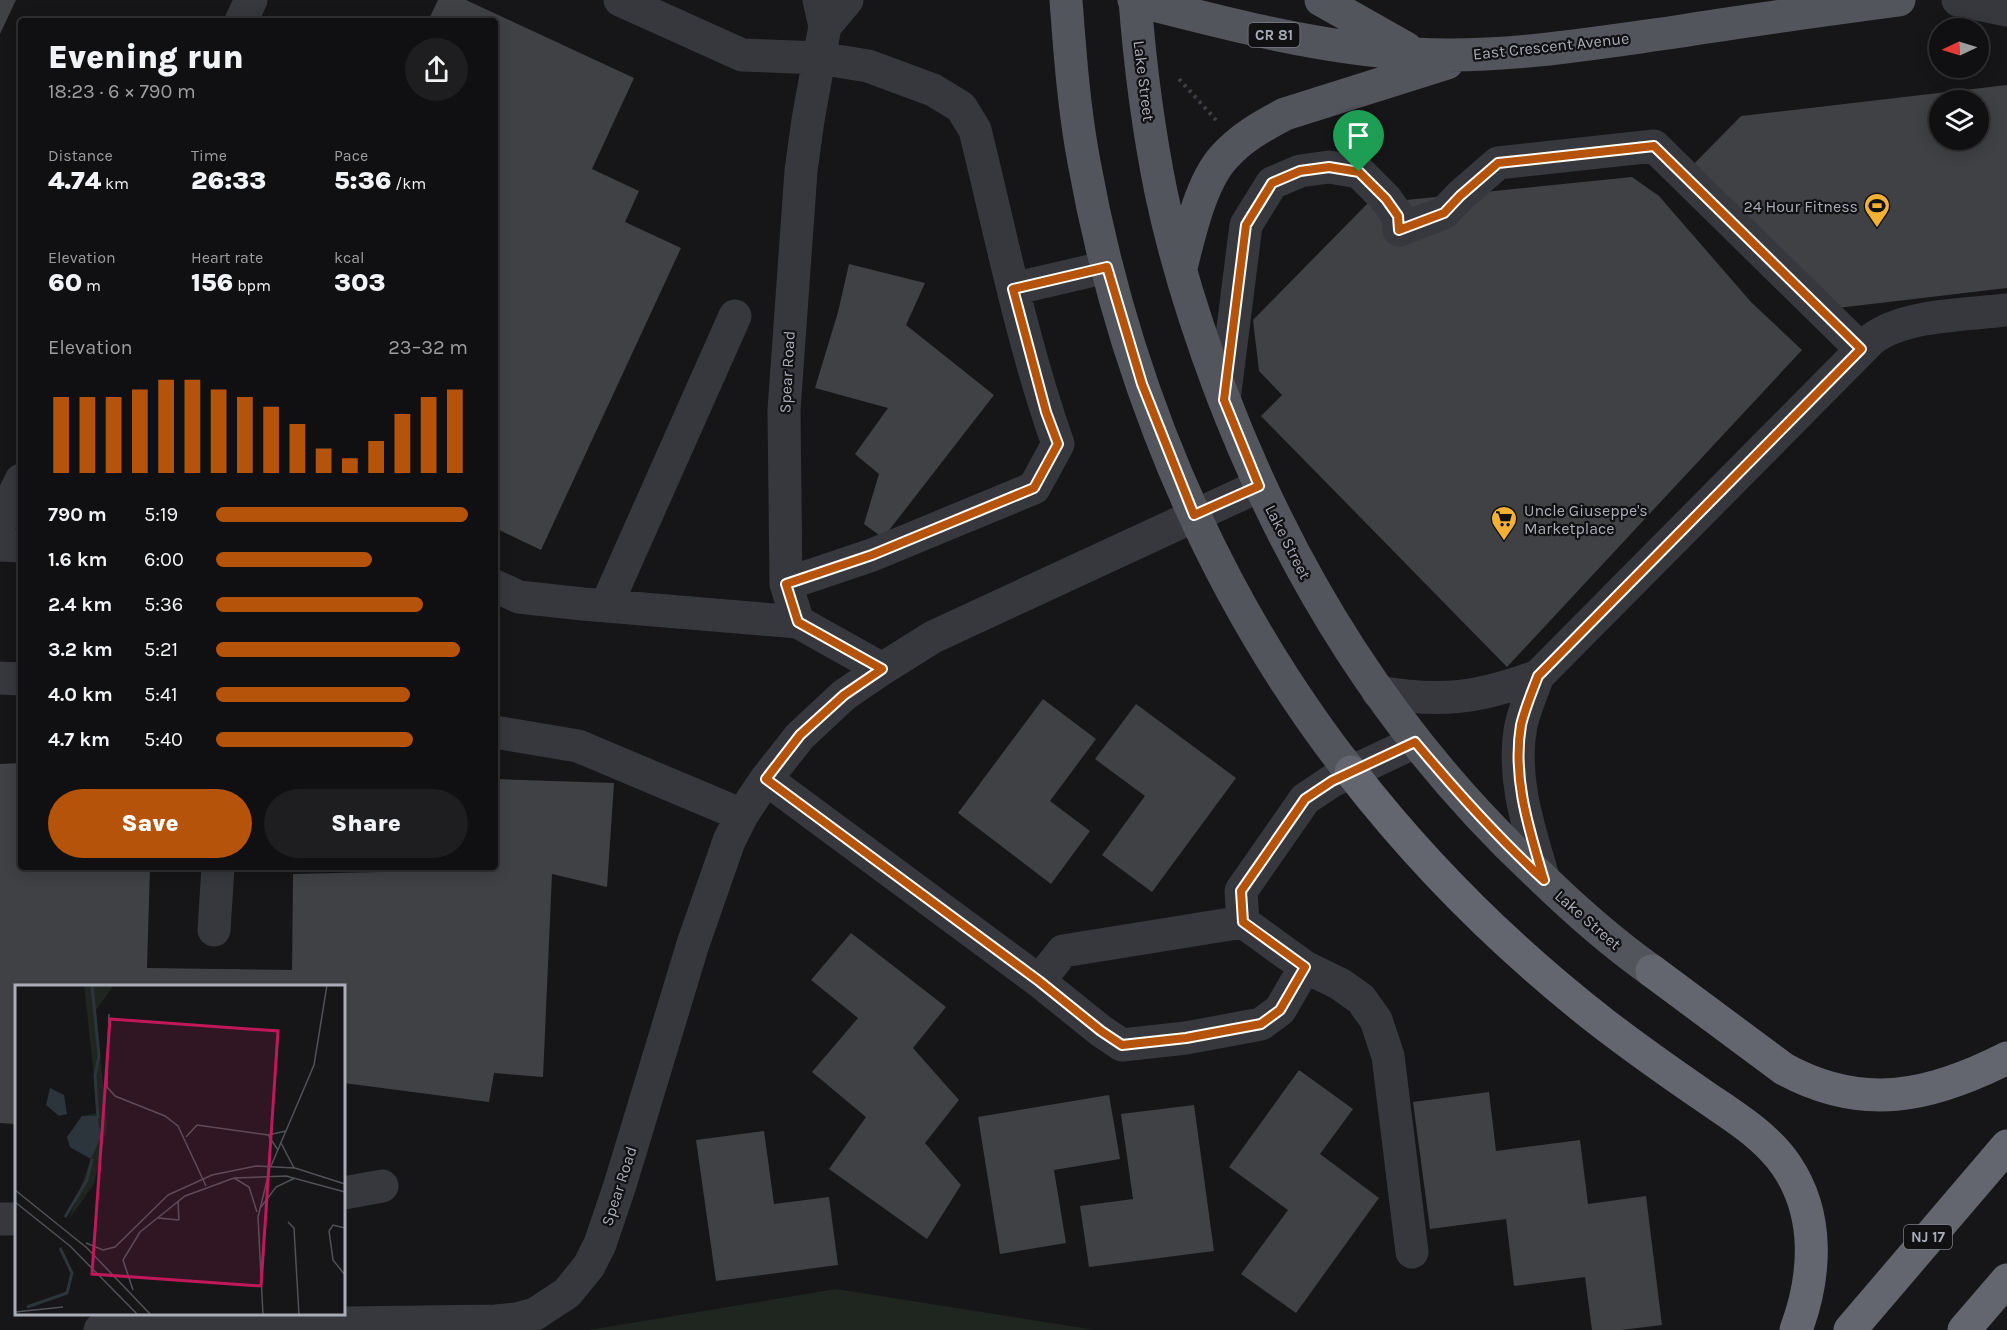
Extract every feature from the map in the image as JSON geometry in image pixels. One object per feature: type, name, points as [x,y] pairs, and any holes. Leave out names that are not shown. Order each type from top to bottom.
[{"type":"highway","points":[[1351,772],[1419,855],[1503,938],[1555,985],[1648,1057],[1756,1134],[1774,1150],[1786,1165],[1798,1185],[1806,1207],[1813,1251],[1806,1299],[1796,1330]]},
{"type":"highway","points":[[1652,971],[1784,1069],[1828,1089],[1879,1096],[1903,1094],[1961,1080],[2007,1058]]},
{"type":"highway","name":"NJ 17","points":[[1850,1330],[2007,1146]]},
{"type":"highway","points":[[1964,1330],[2007,1280]]},
{"type":"main road","points":[[1066,0],[1074,98],[1084,162],[1107,267],[1142,384],[1194,515],[1227,583],[1258,638],[1320,733],[1351,772]]},
{"type":"main road","name":"East Crescent Avenue","points":[[1135,0],[1284,37],[1360,49],[1415,54],[1474,55],[1579,45],[1899,0]]},
{"type":"main road","name":"Lake Street","points":[[1135,0],[1140,68],[1150,132],[1161,194],[1180,270],[1224,400],[1259,486],[1314,593],[1343,642],[1378,692],[1454,789],[1502,841],[1592,925],[1652,971]]},
{"type":"main road","points":[[1321,0],[1415,54]]},
{"type":"main road","points":[[1180,270],[1191,231],[1222,158],[1261,126],[1285,114],[1474,55]]},
{"type":"street","points":[[242,18],[251,0]]},
{"type":"street","points":[[620,0],[742,55],[819,58],[868,66],[933,90],[961,107],[975,130],[1013,289],[1046,412],[1058,444],[1034,488],[872,555],[786,584]]},
{"type":"street","points":[[822,13],[847,0]]},
{"type":"street","points":[[1958,0],[2007,10]]},
{"type":"street","name":"Spear Road","points":[[798,622],[786,584],[786,387],[801,171],[819,58],[822,13]]},
{"type":"street","points":[[1224,400],[1246,225],[1272,183],[1300,171],[1329,167],[1359,172],[1386,199],[1398,216],[1399,230],[1444,213],[1498,163],[1654,146],[1861,349]]},
{"type":"street","points":[[1013,289],[1107,267]]},
{"type":"street","points":[[1544,880],[1522,802],[1519,777],[1521,725],[1538,676],[1861,349],[1883,331],[1902,324],[2007,310]]},
{"type":"street","points":[[606,606],[735,316]]},
{"type":"street","points":[[0,523],[18,486]]},
{"type":"street","name":"Spear Road","points":[[100,1330],[195,1319],[347,1327],[517,1319],[535,1322],[567,1293],[589,1266],[600,1244],[693,944],[729,841],[742,815],[766,779],[800,735],[844,695],[933,637],[1259,486]]},
{"type":"street","points":[[0,545],[18,546]]},
{"type":"street","points":[[498,587],[519,597],[798,622],[882,669]]},
{"type":"street","points":[[1378,692],[1410,697],[1459,698],[1484,694],[1538,676]]},
{"type":"street","points":[[0,678],[18,678]]},
{"type":"street","points":[[498,733],[578,746],[742,815]]},
{"type":"street","points":[[1243,922],[1241,891],[1305,799],[1332,781],[1415,742]]},
{"type":"street","points":[[766,779],[1122,1045],[1186,1038],[1261,1024],[1280,1010],[1305,967]]},
{"type":"street","points":[[214,930],[218,870]]},
{"type":"street","points":[[1039,981],[1063,951],[1243,922],[1305,967],[1361,999],[1376,1020],[1388,1056],[1412,1252]]},
{"type":"street","points":[[345,1193],[382,1186]]},
{"type":"street","points":[[0,1219],[15,1220]]},
{"type":"path","points":[[1177,76],[1219,124]]},
{"type":"shaded area","points":[[836,1289],[1095,1330],[589,1330]]},
{"type":"building","points":[[0,0],[16,0],[0,34]]},
{"type":"building","points":[[438,0],[466,0],[634,78],[592,169],[639,191],[625,222],[681,248],[541,550],[498,529],[498,18],[429,18]]},
{"type":"building","name":"24 Hour Fitness","points":[[2007,85],[2007,288],[1829,309],[1688,170],[1741,116],[1929,94],[1929,150],[1989,150],[1989,90],[1964,90]]},
{"type":"building","name":"Uncle Giuseppe's Marketplace","points":[[1632,177],[1659,196],[1751,302],[1802,350],[1507,667],[1261,416],[1282,395],[1259,371],[1253,320],[1367,204]]},
{"type":"building","points":[[849,264],[925,283],[906,325],[994,395],[883,538],[864,524],[879,474],[855,454],[888,408],[815,388],[838,312]]},
{"type":"building","points":[[1043,699],[1096,739],[1050,801],[1090,831],[1051,884],[958,813]]},
{"type":"building","points":[[1136,704],[1236,778],[1152,892],[1102,855],[1145,796],[1095,759]]},
{"type":"building","points":[[18,763],[18,870],[150,870],[147,968],[292,970],[293,874],[379,872],[379,870],[498,870],[498,779],[614,783],[607,887],[552,874],[543,1077],[494,1073],[489,1102],[345,1083],[345,985],[15,985],[15,1124],[0,1123],[0,764]]},
{"type":"building","points":[[851,933],[946,1007],[913,1048],[959,1100],[925,1143],[961,1185],[927,1239],[829,1169],[866,1117],[812,1072],[858,1018],[811,980]]},
{"type":"building","points":[[1299,1070],[1353,1109],[1320,1154],[1379,1198],[1296,1313],[1241,1274],[1288,1210],[1229,1167]]},
{"type":"building","points":[[1489,1092],[1496,1151],[1580,1140],[1588,1204],[1646,1196],[1662,1325],[1621,1330],[1592,1330],[1585,1277],[1514,1286],[1506,1219],[1430,1229],[1413,1102]]},
{"type":"building","points":[[1109,1095],[1120,1159],[1054,1170],[1066,1243],[1000,1254],[978,1117]]},
{"type":"building","points":[[1194,1105],[1214,1251],[1089,1267],[1080,1206],[1133,1199],[1121,1114]]},
{"type":"building","points":[[764,1131],[774,1204],[829,1197],[838,1265],[716,1281],[696,1140]]},
{"type":"place","name":"24 Hour Fitness","points":[[1877,229]]},
{"type":"place","name":"Uncle Giuseppe's Marketplace","points":[[1504,542]]},
{"type":"route","points":[[1654,146],[1861,349],[1538,676],[1521,725],[1519,777],[1522,802],[1544,880],[1502,841],[1415,742],[1332,781],[1305,799],[1241,891],[1243,922],[1305,967],[1280,1010],[1261,1024],[1186,1038],[1122,1045],[766,779],[800,735],[844,695],[882,669],[798,622],[786,584],[872,555],[1034,488],[1058,444],[1046,412],[1013,289],[1107,267],[1123,327],[1142,384],[1194,515],[1259,486],[1224,400],[1246,225],[1272,183],[1300,171],[1329,167],[1359,172],[1386,199],[1398,216],[1399,230],[1444,213],[1498,163],[1654,146]]}]
